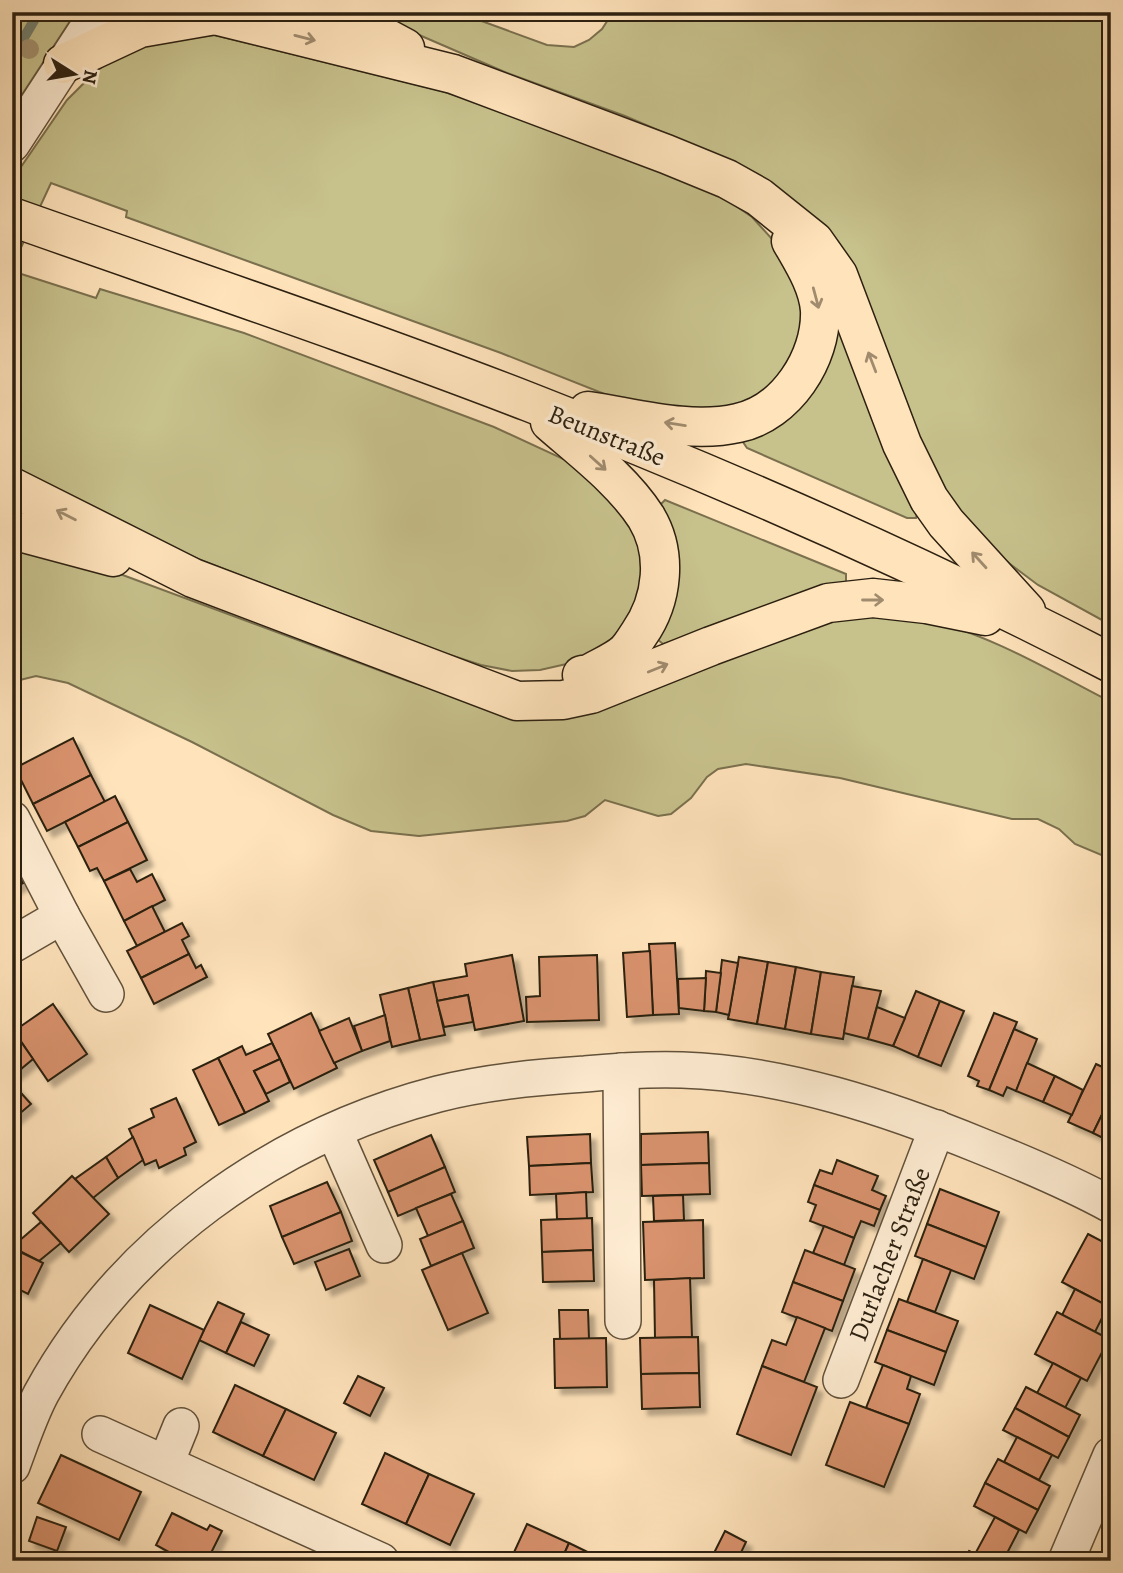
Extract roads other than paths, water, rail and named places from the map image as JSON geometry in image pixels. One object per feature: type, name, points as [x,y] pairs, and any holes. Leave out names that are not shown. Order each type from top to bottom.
[{"type":"main road","points":[[338,12],[453,74]]},
{"type":"main road","points":[[63,64],[140,28],[213,14],[453,74],[666,154],[727,179],[759,197],[814,241],[838,275],[902,444],[929,499],[946,523],[1042,628]]},
{"type":"main road","points":[[528,402],[696,427],[736,424],[759,418],[793,388],[816,349],[820,310],[810,273],[788,236],[759,197]]},
{"type":"main road","name":"Beunstraße","points":[[12,217],[528,402],[839,531],[1111,663]]},
{"type":"main road","points":[[452,678],[534,685],[589,674],[627,651],[647,623],[658,595],[660,569],[656,539],[645,516],[610,474],[528,402]]},
{"type":"main road","points":[[12,487],[193,578],[517,701],[563,700],[592,694],[828,603],[873,598],[926,604],[1042,628]]},
{"type":"main road","points":[[12,530],[193,578]]},
{"type":"street","points":[[12,144],[98,12]]},
{"type":"street","points":[[12,819],[106,994]]},
{"type":"street","points":[[12,945],[62,916]]},
{"type":"street","points":[[12,1466],[28,1399],[60,1363],[93,1315],[135,1268],[182,1223],[237,1183],[272,1162],[380,1112],[438,1094],[549,1076],[621,1071],[683,1070],[754,1078],[861,1102],[937,1128],[1064,1180],[1111,1205]]},
{"type":"street","points":[[621,1071],[623,1321]]},
{"type":"street","name":"Durlacher Straße","points":[[841,1380],[937,1128]]},
{"type":"street","points":[[334,1131],[384,1245]]},
{"type":"street","points":[[166,1463],[181,1426]]},
{"type":"street","points":[[100,1434],[381,1561]]},
{"type":"street","points":[[1066,1561],[1111,1455]]},
{"type":"waterway","points":[[12,58],[39,12]]}]
